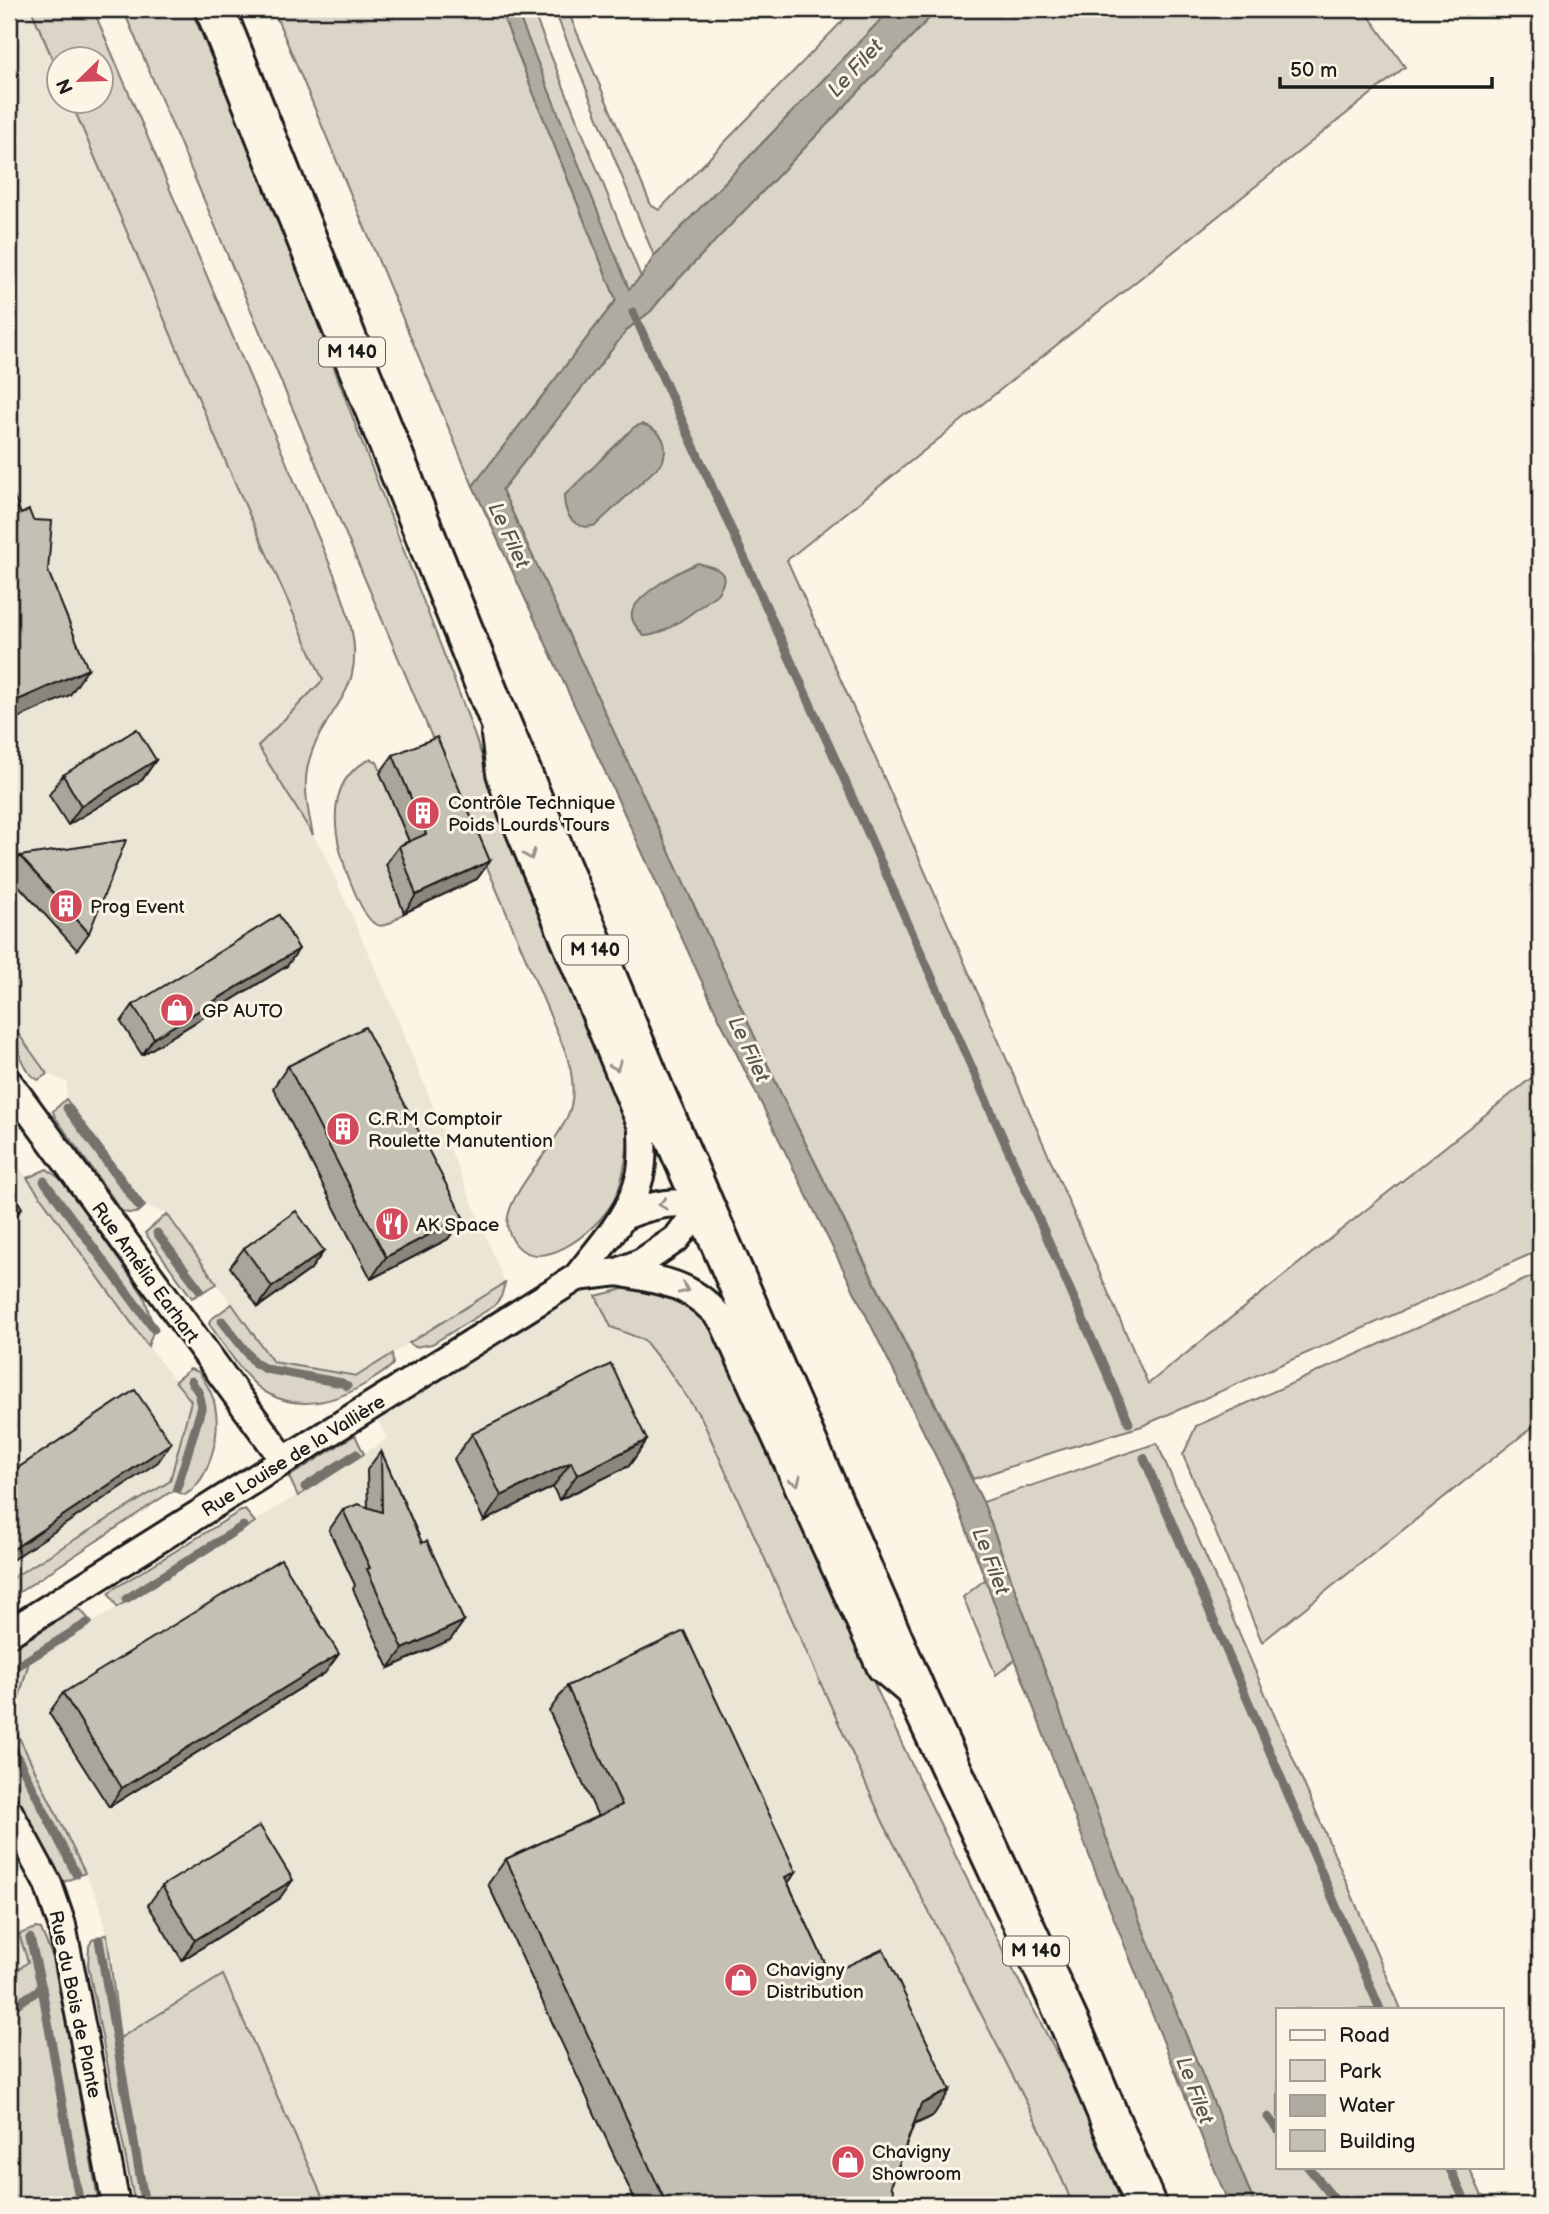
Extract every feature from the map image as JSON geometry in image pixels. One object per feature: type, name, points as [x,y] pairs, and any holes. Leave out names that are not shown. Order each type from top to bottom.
[{"type":"main road","name":"M 140","points":[[215,9],[489,695],[656,1095],[919,1699],[1071,2027],[1146,2205]]},
{"type":"street","name":"Rue Louise de la Vallière","points":[[9,1633],[577,1277],[624,1216],[640,1175],[642,1127],[512,812],[500,773],[489,695]]},
{"type":"street","name":"Rue Amélia Earhart","points":[[9,1083],[284,1460]]},
{"type":"street","points":[[624,1216],[650,1206],[671,1202],[704,1204]]},
{"type":"street","name":"Rue Louise de la Vallière","points":[[577,1277],[618,1272],[642,1262],[676,1239],[704,1204]]},
{"type":"street","name":"Rue Louise de la Vallière","points":[[618,1272],[669,1283],[687,1290],[706,1301],[723,1321],[881,1668],[919,1699]]},
{"type":"street","name":"Rue du Bois de Plante","points":[[9,1812],[48,1884],[62,1925],[116,2205]]},
{"type":"shaded area","points":[[9,9],[31,9],[47,46],[46,116],[77,116],[323,681],[259,746],[324,853],[398,1020],[505,1283],[357,1376],[272,1362],[168,1214],[145,1206],[66,1099],[67,1082],[47,1074],[9,1020]]},
{"type":"shaded area","points":[[9,1152],[148,1346],[191,1401],[170,1481],[9,1580]]},
{"type":"shaded area","points":[[591,1286],[611,1327],[644,1340],[702,1419],[883,1822],[1042,2133],[1073,2205],[326,2205],[223,1976],[120,2039],[110,1947],[99,1902],[12,1723],[29,1662],[387,1439],[378,1421]]},
{"type":"shaded area","points":[[9,1907],[29,1962],[9,1977]]},
{"type":"green space","points":[[31,9],[93,9],[109,46],[47,46]]},
{"type":"green space","points":[[123,9],[191,9],[268,191],[464,706],[532,896],[623,1112],[628,1132],[627,1152],[615,1198],[595,1225],[564,1248],[548,1254],[532,1254],[519,1248],[509,1232],[508,1219],[512,1204],[556,1137],[571,1106],[572,1079],[566,1053]]},
{"type":"green space","points":[[273,9],[500,9],[616,300],[473,486]]},
{"type":"green space","points":[[516,9],[532,9],[641,277],[629,290]]},
{"type":"green space","points":[[554,9],[567,9],[651,205],[659,210],[854,9],[891,9],[654,256]]},
{"type":"green space","points":[[938,9],[1364,9],[1405,67],[787,560],[1148,1384],[1540,1071],[1540,1250],[1142,1426],[973,1479],[783,1098],[502,490],[628,329],[651,311],[668,290]]},
{"type":"green space","points":[[116,63],[334,574],[350,623],[354,649],[352,674],[348,687],[318,737],[308,764],[306,790],[313,835],[258,746],[323,680],[77,116],[116,116]]},
{"type":"green space","points":[[371,759],[377,762],[413,852],[386,864],[404,913],[383,926],[375,924],[365,913],[347,872],[337,836],[338,799],[343,783],[354,770]]},
{"type":"green space","points":[[17,1032],[47,1074],[38,1080],[32,1076],[21,1059]]},
{"type":"green space","points":[[66,1099],[145,1206],[140,1211],[122,1211],[55,1117],[53,1111]]},
{"type":"green space","points":[[47,1169],[63,1181],[144,1296],[154,1329],[148,1346],[27,1178]]},
{"type":"green space","points":[[167,1214],[217,1284],[192,1298],[145,1233]]},
{"type":"green space","points":[[1540,1273],[1540,1421],[1262,1642],[1183,1455],[1196,1426]]},
{"type":"green space","points":[[505,1283],[501,1297],[494,1306],[432,1344],[415,1347],[409,1343]]},
{"type":"green space","points":[[646,1288],[691,1305],[724,1342],[917,1777],[1134,2205],[1073,2205],[1042,2133],[883,1822],[702,1419],[644,1340],[611,1327],[596,1296],[623,1289]]},
{"type":"green space","points":[[232,1304],[273,1362],[357,1376],[392,1354],[393,1364],[367,1383],[332,1399],[307,1403],[282,1399],[260,1389],[252,1381],[209,1324],[210,1320]]},
{"type":"green space","points":[[190,1369],[199,1372],[207,1384],[216,1417],[212,1455],[194,1488],[185,1495],[175,1491],[169,1493],[9,1599],[9,1580],[170,1481],[191,1401],[175,1381]]},
{"type":"green space","points":[[355,1435],[364,1454],[298,1496],[289,1477]]},
{"type":"green space","points":[[1157,1443],[1401,2008],[1276,2008],[1276,2168],[1469,2168],[1486,2205],[1255,2205],[1110,1848],[983,1502]]},
{"type":"green space","points":[[245,1510],[255,1522],[117,1607],[109,1594],[112,1590]]},
{"type":"green space","points":[[986,1579],[1016,1659],[996,1675],[963,1597]]},
{"type":"green space","points":[[80,1609],[92,1623],[29,1662],[12,1723],[85,1873],[64,1882],[58,1877],[9,1785],[9,1651]]},
{"type":"green space","points":[[41,1929],[56,1965],[99,2205],[9,2205],[9,1977],[28,1962],[19,1934]]},
{"type":"green space","points":[[107,1934],[120,2038],[223,1975],[326,2205],[135,2205],[88,1965],[92,1940]]},
{"type":"water","name":"Le Filet","points":[[500,9],[516,9],[629,289],[641,277],[654,256],[891,9],[938,9],[668,290],[651,311],[628,329],[502,490],[783,1098],[983,1502],[1110,1848],[1255,2205],[1229,2205],[1098,1879],[949,1483],[716,1012],[473,486],[616,300]]},
{"type":"water","points":[[642,424],[655,430],[662,439],[665,449],[662,463],[596,525],[583,526],[572,521],[566,510],[564,496],[634,427]]},
{"type":"water","points":[[698,563],[721,572],[724,581],[717,594],[672,627],[644,636],[632,619],[636,605],[661,583]]},
{"type":"building","points":[[9,233],[18,236],[9,256]]},
{"type":"building","points":[[9,258],[14,270],[9,272]]},
{"type":"building","points":[[9,484],[21,514],[29,510],[33,520],[52,521],[48,571],[88,669],[9,704]]},
{"type":"building","points":[[137,729],[156,760],[81,806],[63,775]]},
{"type":"building","points":[[437,737],[490,861],[416,895],[399,846],[426,834],[393,755]]},
{"type":"building","points":[[126,840],[89,933],[20,856]]},
{"type":"building","points":[[279,915],[299,949],[154,1038],[133,1005]]},
{"type":"building","points":[[365,1027],[463,1217],[386,1257],[288,1066]]},
{"type":"building","points":[[9,1187],[22,1208],[9,1216]]},
{"type":"building","points":[[296,1211],[324,1251],[272,1287],[244,1248]]},
{"type":"building","points":[[611,1364],[647,1440],[577,1475],[571,1462],[501,1496],[472,1434]]},
{"type":"building","points":[[135,1390],[171,1443],[9,1552],[9,1458],[16,1469]]},
{"type":"building","points":[[381,1451],[422,1543],[427,1541],[464,1621],[403,1649],[343,1510],[358,1504],[382,1512]]},
{"type":"building","points":[[281,1559],[339,1654],[122,1788],[63,1693]]},
{"type":"building","points":[[684,1631],[796,1872],[785,1877],[830,1974],[883,1949],[950,2090],[921,2104],[891,2186],[900,2205],[667,2205],[506,1859],[622,1805],[567,1686]]},
{"type":"building","points":[[260,1826],[293,1880],[195,1940],[162,1886]]},
{"type":"waterway","points":[[633,312],[837,763],[1129,1423]]},
{"type":"waterway","points":[[67,1108],[139,1206]]},
{"type":"waterway","points":[[44,1181],[154,1329]]},
{"type":"waterway","points":[[157,1233],[200,1290]]},
{"type":"waterway","points":[[222,1321],[255,1363],[266,1369],[347,1386]]},
{"type":"waterway","points":[[177,1488],[202,1406],[199,1393],[191,1381]]},
{"type":"waterway","points":[[305,1487],[356,1454]]},
{"type":"waterway","points":[[1144,1458],[1380,2008]]},
{"type":"waterway","points":[[126,1599],[243,1526]]},
{"type":"waterway","points":[[9,1698],[14,1668],[87,1623]]},
{"type":"waterway","points":[[9,1741],[76,1874]]},
{"type":"waterway","points":[[9,1888],[13,1897]]},
{"type":"waterway","points":[[30,1938],[42,1988],[80,2205]]},
{"type":"waterway","points":[[99,1940],[145,2205]]},
{"type":"waterway","points":[[9,2009],[42,1988]]},
{"type":"waterway","points":[[1268,2117],[1276,2127]]},
{"type":"waterway","points":[[1309,2168],[1339,2205]]},
{"type":"waterway","points":[[1449,2168],[1467,2205]]},
{"type":"place","name":"Contrôle Technique Poids Lourds Tours","points":[[423,813]]},
{"type":"place","name":"Prog Event","points":[[66,906]]},
{"type":"place","name":"GP AUTO","points":[[177,1010]]},
{"type":"place","name":"C.R.M Comptoir Roulette Manutention","points":[[343,1129]]},
{"type":"place","name":"AK Space","points":[[392,1224]]},
{"type":"place","name":"Chavigny Distribution","points":[[741,1980]]},
{"type":"place","name":"Chavigny Showroom","points":[[848,2162]]}]
